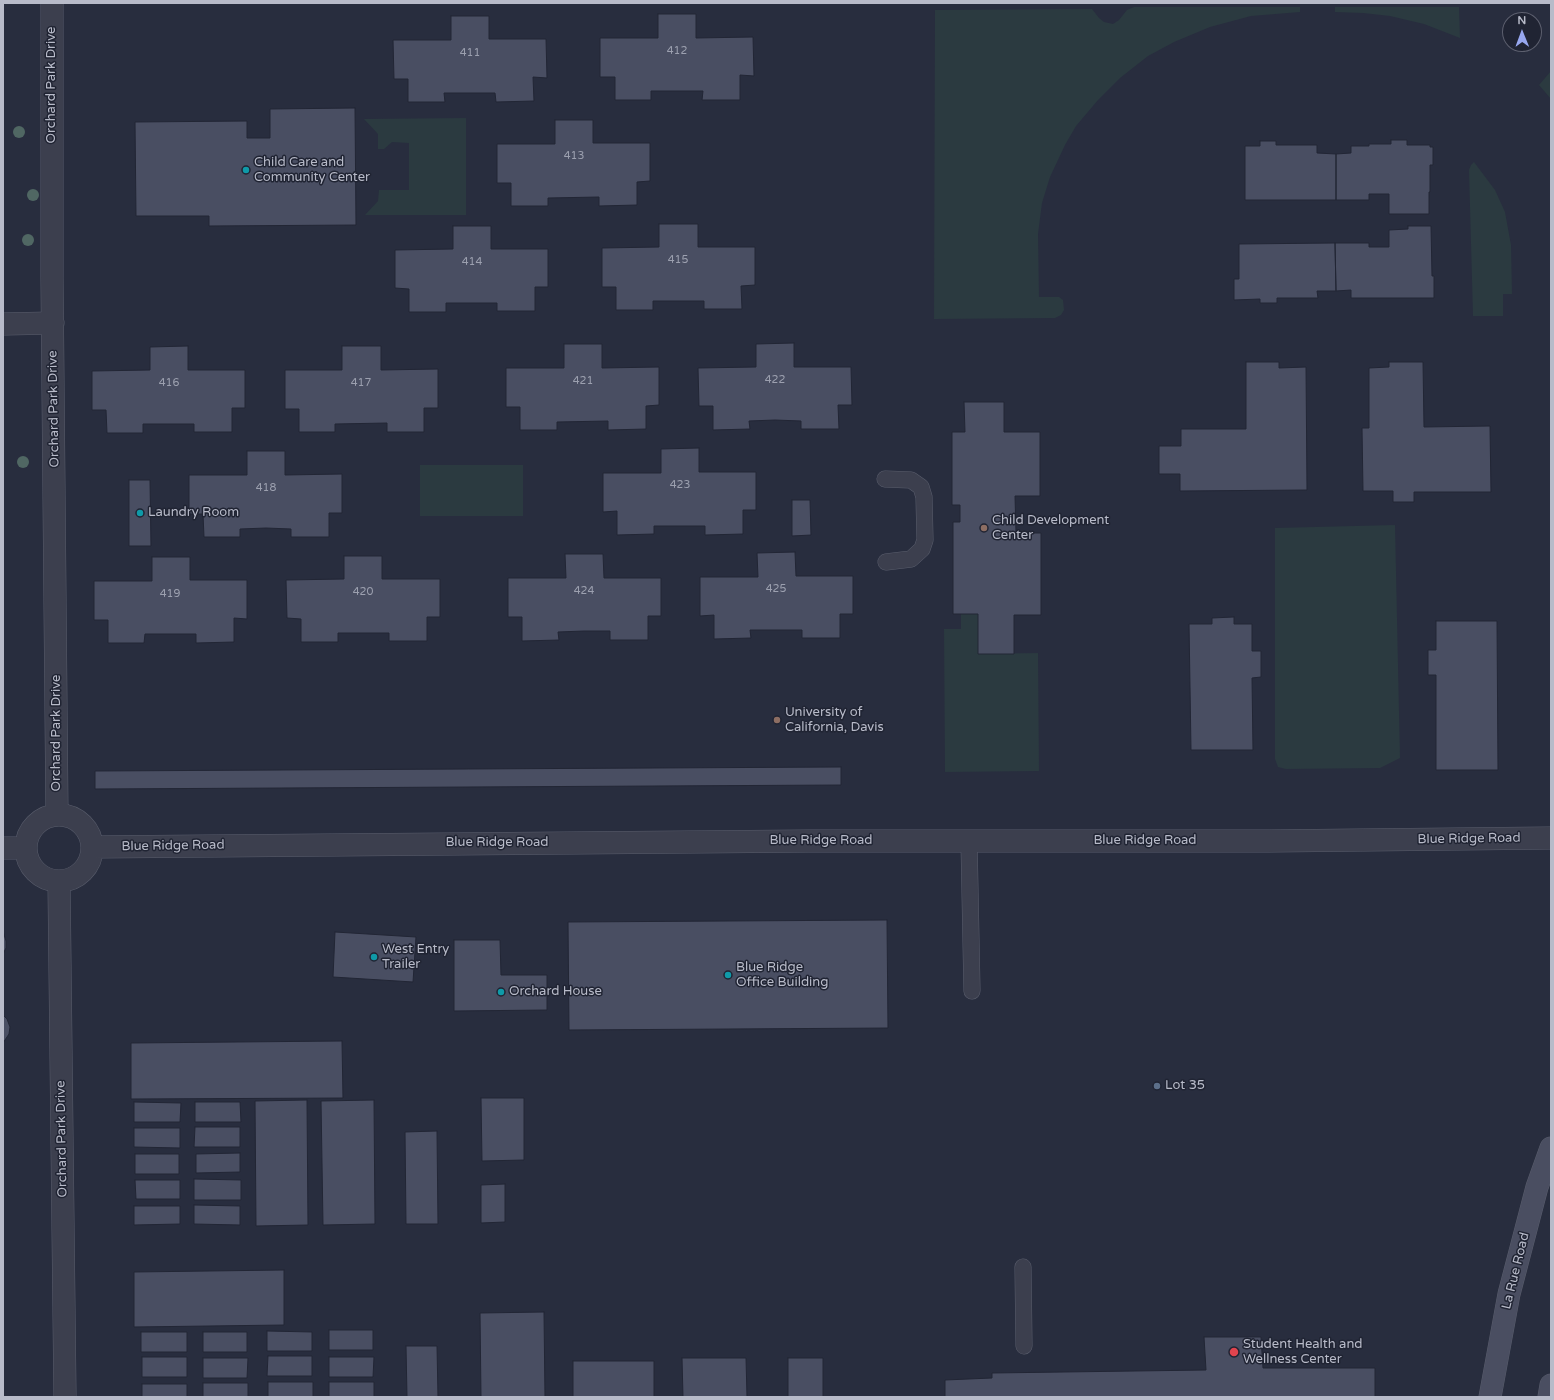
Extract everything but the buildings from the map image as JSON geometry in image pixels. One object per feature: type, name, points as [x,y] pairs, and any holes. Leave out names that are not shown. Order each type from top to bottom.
[{"type":"main road","name":"La Rue Road","points":[[1490,1397],[1509,1294],[1537,1187],[1551,1148]]},
{"type":"main road","points":[[1549,1397],[1551,1386]]},
{"type":"street","name":"Orchard Park Drive","points":[[52,3],[53,323],[58,815]]},
{"type":"street","points":[[3,324],[53,323]]},
{"type":"street","points":[[58,815],[70,817],[82,824],[89,834],[92,847],[89,860],[82,871],[67,880],[59,881],[46,878],[35,871],[28,860],[25,848],[28,836],[35,824],[45,817],[58,815]]},
{"type":"street","name":"Blue Ridge Road","points":[[92,847],[810,840],[1269,841],[1551,838]]},
{"type":"street","points":[[3,848],[25,848]]},
{"type":"street","name":"Orchard Park Drive","points":[[59,881],[65,1397]]},
{"type":"lane","points":[[885,479],[911,480],[921,487],[924,497],[925,540],[922,549],[910,559],[886,562]]},
{"type":"lane","points":[[969,841],[972,991]]},
{"type":"lane","points":[[1023,1267],[1024,1346]]},
{"type":"shaded area","points":[[1134,7],[1300,7],[1300,12],[1251,16],[1210,27],[1174,42],[1148,56],[1120,78],[1098,100],[1076,126],[1050,177],[1042,203],[1038,234],[1039,297],[1059,297],[1063,300],[1064,310],[1061,315],[1055,318],[934,319],[935,10],[1092,9],[1104,22],[1113,24],[1119,20],[1127,10]]},
{"type":"shaded area","points":[[1335,7],[1459,7],[1460,38],[1424,24],[1390,16],[1335,12]]},
{"type":"shaded area","points":[[1551,71],[1551,99],[1539,85]]},
{"type":"shaded area","points":[[466,118],[466,215],[365,215],[378,201],[379,190],[409,190],[409,143],[392,142],[384,149],[378,149],[378,134],[364,119]]},
{"type":"shaded area","points":[[1474,162],[1495,190],[1505,212],[1511,245],[1512,294],[1503,294],[1503,316],[1473,316],[1469,170]]},
{"type":"shaded area","points":[[420,465],[523,465],[523,516],[420,516]]},
{"type":"shaded area","points":[[1395,525],[1400,758],[1380,768],[1286,769],[1278,767],[1275,759],[1275,528]]},
{"type":"shaded area","points":[[961,614],[978,614],[978,654],[1038,653],[1039,771],[945,772],[944,629],[961,629]]},
{"type":"place","name":"Child Care and Community Center","points":[[246,170]]},
{"type":"place","name":"Laundry Room","points":[[140,513]]},
{"type":"place","name":"Child Development Center","points":[[984,528]]},
{"type":"place","name":"University of California, Davis","points":[[777,720]]},
{"type":"place","name":"West Entry Trailer","points":[[374,957]]},
{"type":"place","name":"Blue Ridge Office Building","points":[[728,975]]},
{"type":"place","name":"Orchard House","points":[[501,992]]},
{"type":"place","name":"Lot 35","points":[[1157,1086]]},
{"type":"place","name":"Student Health and Wellness Center","points":[[1234,1352]]}]
